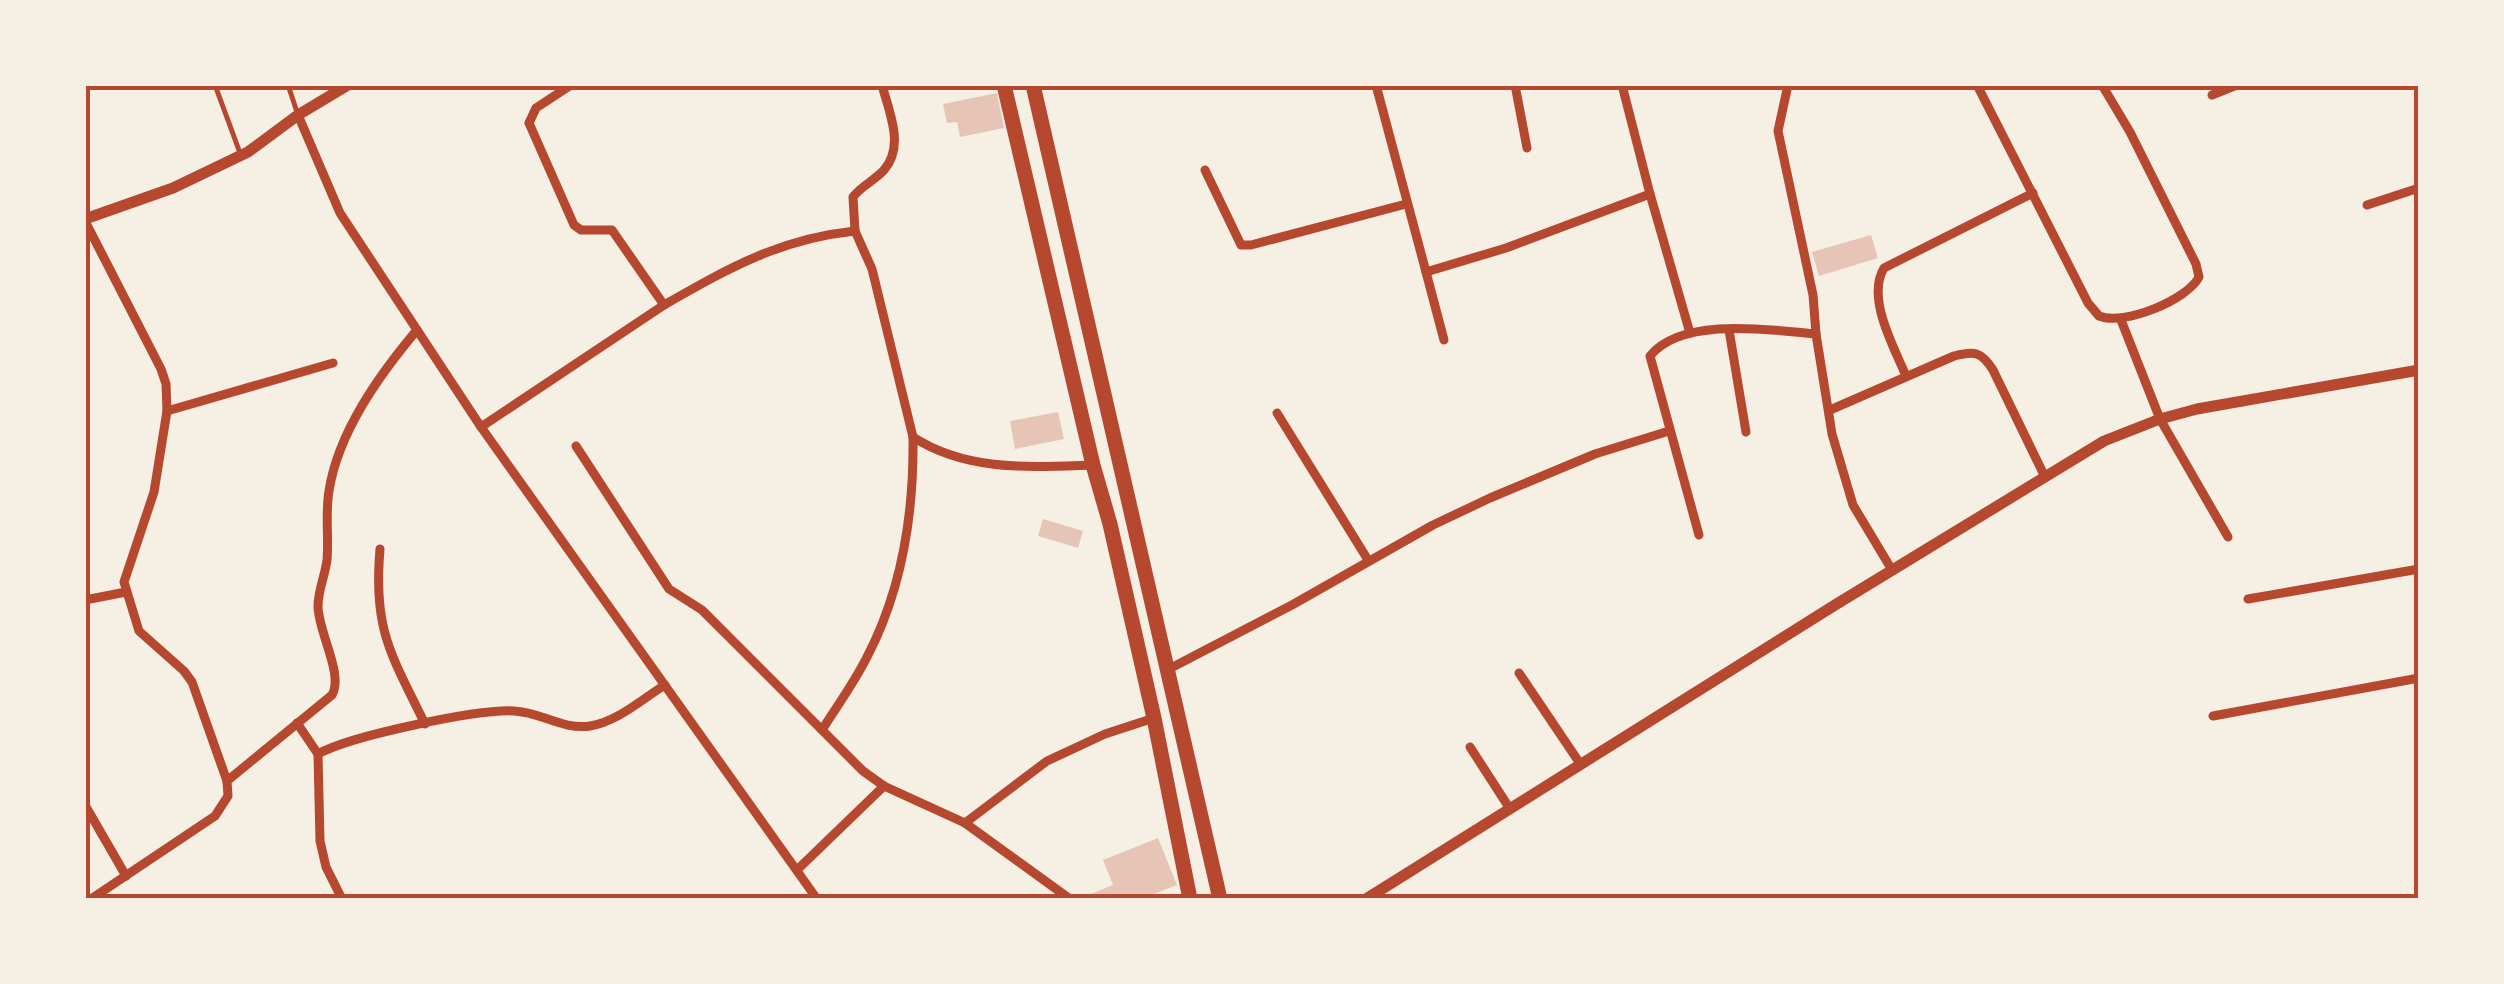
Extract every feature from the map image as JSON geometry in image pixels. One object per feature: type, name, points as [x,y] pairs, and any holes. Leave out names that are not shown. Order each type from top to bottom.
[{"type":"highway","points":[[1004,85],[1110,524],[1190,899]]},
{"type":"highway","points":[[1033,85],[1220,899]]},
{"type":"street","points":[[91,899],[216,816],[228,796],[227,781],[192,682],[140,631],[126,592],[126,569],[154,492],[167,412],[166,384],[162,369],[85,220],[174,188],[241,155],[348,85]]},
{"type":"street","points":[[571,85],[536,108],[528,123],[574,225],[581,230],[612,230],[664,305]]},
{"type":"street","points":[[822,730],[866,659],[886,615],[907,536],[914,472],[912,437],[872,268],[855,232],[853,197],[886,168],[894,149],[895,136],[882,85]]},
{"type":"street","points":[[1376,85],[1444,340]]},
{"type":"street","points":[[1515,85],[1528,148]]},
{"type":"street","points":[[1622,85],[1690,333]]},
{"type":"street","points":[[1788,85],[1778,131],[1813,295],[1832,434],[1852,504],[1892,570]]},
{"type":"street","points":[[1978,85],[2088,302],[2099,316],[2121,320],[2193,289],[2199,277],[2138,149],[2102,85]]},
{"type":"street","points":[[2212,94],[2237,85]]},
{"type":"street","points":[[298,115],[330,196],[481,427],[816,899]]},
{"type":"street","points":[[1205,170],[1241,245],[1251,246],[1406,204]]},
{"type":"street","points":[[2367,205],[2419,188]]},
{"type":"street","points":[[1906,376],[1882,315],[1878,278],[1884,268],[2033,193]]},
{"type":"street","points":[[1426,272],[1506,248],[1650,194]]},
{"type":"street","points":[[481,427],[664,305],[742,260],[781,244],[855,232]]},
{"type":"street","points":[[2121,320],[2160,419],[2228,538]]},
{"type":"street","points":[[227,781],[336,687],[337,677],[318,606],[327,558],[332,473],[376,385],[417,330]]},
{"type":"street","points":[[1699,535],[1650,356],[1656,348],[1690,333],[1728,330],[1816,334]]},
{"type":"street","points":[[1728,330],[1746,432]]},
{"type":"street","points":[[1830,410],[1974,351],[1985,357],[2045,477]]},
{"type":"street","points":[[167,412],[333,364]]},
{"type":"street","points":[[1366,899],[2104,441],[2160,419],[2419,370]]},
{"type":"street","points":[[1277,414],[1368,560]]},
{"type":"street","points":[[1169,669],[1292,606],[1433,526],[1535,478],[1669,431]]},
{"type":"street","points":[[912,437],[934,451],[977,464],[1093,465]]},
{"type":"street","points":[[576,446],[670,590],[702,610],[822,730],[884,786],[965,823],[1070,899]]},
{"type":"street","points":[[380,549],[377,597],[384,638],[425,724]]},
{"type":"street","points":[[2248,599],[2419,568]]},
{"type":"street","points":[[85,600],[126,592]]},
{"type":"street","points":[[1519,673],[1581,765]]},
{"type":"street","points":[[2213,716],[2419,678]]},
{"type":"street","points":[[318,754],[345,742],[425,724],[514,711],[556,724],[594,726],[664,685]]},
{"type":"street","points":[[965,823],[1046,762],[1096,738],[1154,718]]},
{"type":"street","points":[[297,723],[318,754],[320,840],[326,868],[342,899]]},
{"type":"street","points":[[1470,747],[1510,810]]},
{"type":"street","points":[[798,870],[884,786]]},
{"type":"street","points":[[85,805],[126,876]]},
{"type":"lane","points":[[215,85],[241,155]]},
{"type":"lane","points":[[288,85],[298,115]]},
{"type":"building","points":[[997,93],[1004,128],[960,137],[957,122],[947,123],[943,104]]},
{"type":"building","points":[[1871,235],[1878,258],[1819,276],[1812,252]]},
{"type":"building","points":[[1058,412],[1064,439],[1015,449],[1010,421]]},
{"type":"building","points":[[1043,519],[1083,531],[1078,548],[1038,536]]},
{"type":"building","points":[[1158,838],[1177,885],[1141,899],[1093,899],[1091,894],[1113,885],[1103,860]]}]
